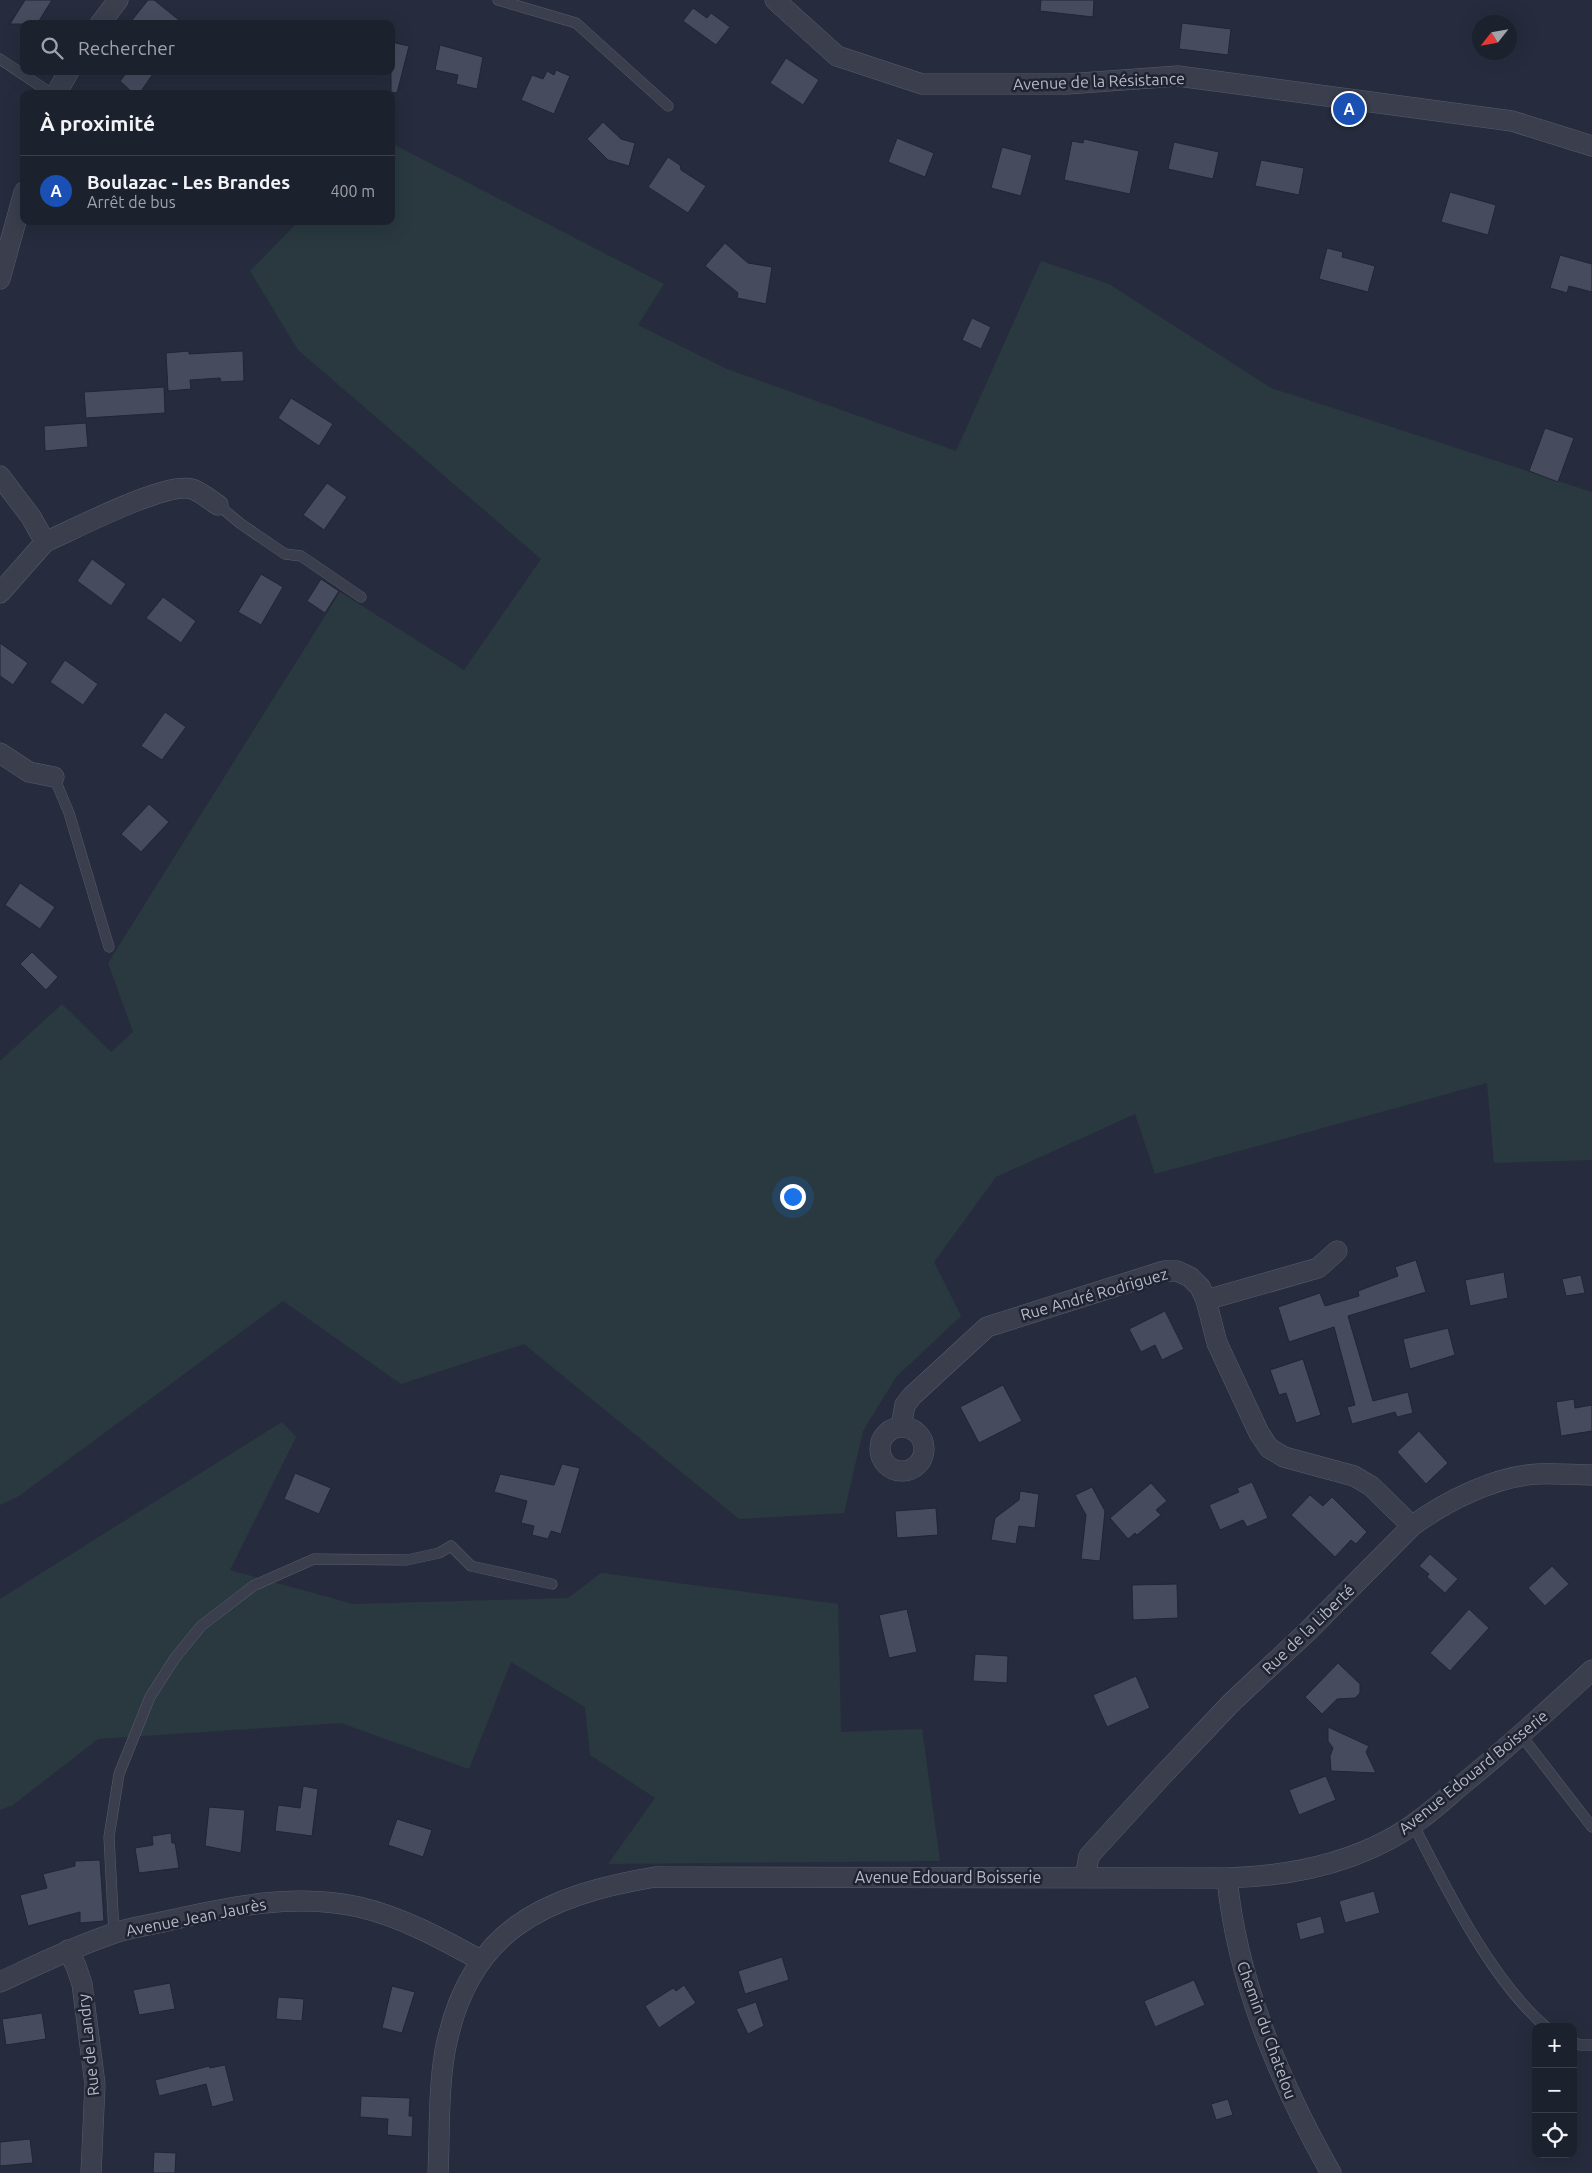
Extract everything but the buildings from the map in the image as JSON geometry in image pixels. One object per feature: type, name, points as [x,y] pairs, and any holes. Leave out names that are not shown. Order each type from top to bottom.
[{"type":"street","points":[[103,20],[118,0]]},
{"type":"street","name":"Avenue de la Résistance","points":[[775,0],[837,56],[922,84],[1067,84],[1178,76],[1512,121],[1592,146]]},
{"type":"street","points":[[57,90],[66,75]]},
{"type":"street","points":[[0,279],[20,206]]},
{"type":"street","points":[[0,476],[31,517],[45,542]]},
{"type":"street","points":[[0,592],[45,542],[160,493],[192,489],[218,505]]},
{"type":"street","points":[[0,753],[29,772],[54,777]]},
{"type":"street","points":[[1206,1300],[1318,1268],[1337,1251]]},
{"type":"street","name":"Rue André Rodriguez","points":[[901,1427],[905,1405],[912,1396],[987,1327],[1164,1271],[1177,1271],[1190,1277],[1200,1286],[1206,1300],[1218,1343],[1259,1433],[1269,1448],[1284,1457],[1360,1479],[1371,1486],[1412,1526]]},
{"type":"street","name":"Rue de la Liberté","points":[[1085,1878],[1089,1856],[1230,1703],[1308,1631],[1412,1526],[1427,1514],[1495,1482],[1538,1474],[1592,1476]]},
{"type":"street","name":"Avenue Edouard Boisserie","points":[[438,2173],[441,2091],[445,2052],[454,2016],[480,1960],[498,1940],[529,1917],[567,1898],[608,1885],[655,1877],[1227,1878],[1265,1877],[1317,1868],[1372,1848],[1413,1824],[1521,1735],[1592,1670]]},
{"type":"street","name":"Chemin du Chatelou","points":[[1227,1878],[1243,1973],[1263,2028],[1304,2126],[1331,2173]]},
{"type":"street","name":"Avenue Jean Jaurès","points":[[0,1982],[68,1950],[114,1933],[220,1909],[282,1901],[319,1901],[360,1908],[424,1929],[480,1960]]},
{"type":"street","name":"Rue de Landry","points":[[68,1950],[82,1984],[95,2084],[92,2173]]},
{"type":"lane","points":[[498,0],[576,23],[668,106]]},
{"type":"lane","points":[[0,59],[20,72]]},
{"type":"lane","points":[[25,75],[48,90]]},
{"type":"lane","points":[[218,505],[241,524],[285,554],[301,556],[361,597]]},
{"type":"lane","points":[[54,777],[69,813],[109,947]]},
{"type":"lane","points":[[114,1933],[108,1837],[119,1774],[150,1697],[175,1658],[202,1626],[253,1586],[314,1559],[407,1560],[440,1552],[451,1546],[471,1566],[552,1584]]},
{"type":"lane","points":[[1521,1735],[1592,1827]]},
{"type":"lane","points":[[1413,1824],[1450,1896],[1494,1965],[1542,2023]]},
{"type":"lane","points":[[1577,2044],[1592,2044]]},
{"type":"shaded area","points":[[395,145],[664,284],[638,325],[727,369],[956,451],[1041,261],[1109,284],[1271,388],[1592,492],[1592,1160],[1494,1163],[1487,1083],[1155,1174],[1135,1114],[996,1177],[934,1262],[961,1316],[896,1377],[863,1431],[844,1513],[739,1519],[524,1344],[401,1384],[283,1301],[19,1496],[0,1505],[0,1061],[62,1004],[111,1052],[133,1032],[108,963],[340,592],[464,670],[541,559],[298,350],[250,271],[295,225],[395,225]]},
{"type":"shaded area","points":[[282,1422],[296,1437],[230,1570],[353,1604],[568,1598],[601,1573],[838,1604],[841,1732],[922,1729],[940,1861],[608,1864],[655,1798],[590,1755],[585,1707],[511,1662],[469,1769],[341,1723],[98,1739],[13,1805],[0,1810],[0,1599]]},
{"type":"place","name":"Boulazac - Les Brandes","points":[[1349,109]]}]
